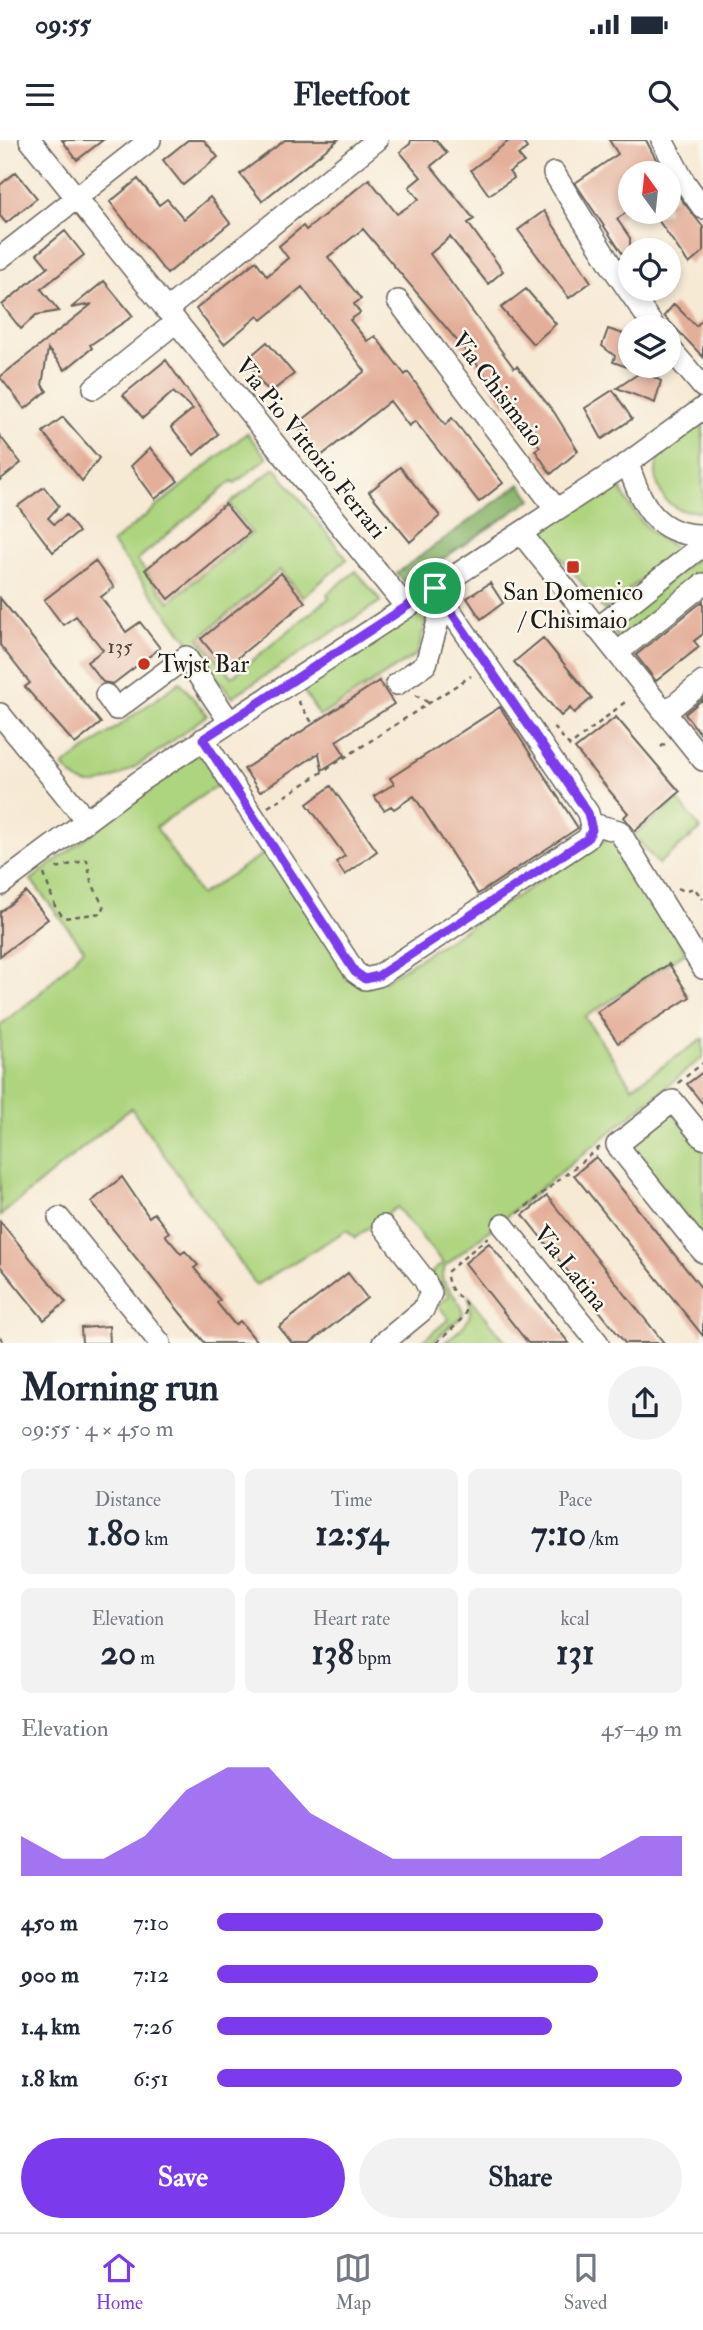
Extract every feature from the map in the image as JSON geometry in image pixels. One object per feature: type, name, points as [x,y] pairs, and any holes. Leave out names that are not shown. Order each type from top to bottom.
[{"type":"street","name":"Via Pio Vittorio Ferrari","points":[[30,140],[405,607]]},
{"type":"street","points":[[0,258],[150,140]]},
{"type":"street","points":[[94,388],[171,316],[377,140]]},
{"type":"street","points":[[663,140],[683,180],[703,208]]},
{"type":"street","points":[[554,173],[646,315]]},
{"type":"street","name":"Via Chisimaio","points":[[398,301],[556,509]]},
{"type":"street","points":[[681,361],[703,387]]},
{"type":"street","points":[[0,885],[85,819],[405,607],[439,594],[521,533],[628,463],[703,408]]},
{"type":"street","points":[[628,463],[639,496],[656,520],[680,534],[703,535]]},
{"type":"street","points":[[521,533],[703,760]]},
{"type":"street","points":[[597,629],[703,545]]},
{"type":"street","points":[[617,653],[703,584]]},
{"type":"street","points":[[439,594],[592,824],[619,831],[703,968]]},
{"type":"street","points":[[397,684],[426,664],[439,594]]},
{"type":"street","points":[[106,695],[116,709],[186,657],[229,722]]},
{"type":"street","points":[[665,713],[703,682]]},
{"type":"street","points":[[0,714],[85,819]]},
{"type":"street","points":[[203,739],[355,972],[369,979],[378,976],[587,839],[592,824]]},
{"type":"street","points":[[703,1139],[673,1101],[617,1145],[703,1252]]},
{"type":"street","points":[[59,1218],[160,1343]]},
{"type":"street","name":"Via Latina","points":[[503,1225],[598,1343]]},
{"type":"street","points":[[383,1226],[424,1279],[431,1293],[423,1310],[383,1343]]},
{"type":"path","points":[[254,817],[488,666]]},
{"type":"path","points":[[293,693],[313,724]]},
{"type":"path","points":[[553,726],[570,746],[625,702]]},
{"type":"path","points":[[87,860],[92,881],[104,908],[101,914],[64,918],[55,906],[44,873],[46,868],[54,870],[87,860]]},
{"type":"path","points":[[671,884],[684,891],[694,888],[703,899]]},
{"type":"path","points":[[676,1086],[703,1063]]},
{"type":"path","points":[[436,1343],[461,1323],[467,1313],[465,1303],[448,1281],[447,1272],[600,1147]]},
{"type":"path","points":[[0,1337],[5,1343]]},
{"type":"green space","points":[[703,418],[703,512],[680,510],[666,501],[658,486],[657,462],[671,443]]},
{"type":"green space","points":[[247,433],[267,458],[235,483],[232,481],[137,560],[169,602],[252,533],[229,504],[275,468],[347,559],[303,597],[280,570],[199,638],[232,677],[329,598],[327,594],[356,571],[381,601],[232,697],[112,543]]},
{"type":"green space","points":[[617,479],[627,501],[641,521],[658,537],[679,549],[604,610],[539,531]]},
{"type":"green space","points":[[520,484],[532,499],[405,584],[397,573]]},
{"type":"green space","points":[[703,553],[703,572],[623,636],[616,637],[612,627]]},
{"type":"green space","points":[[431,603],[417,654],[320,716],[301,687]]},
{"type":"green space","points":[[180,682],[207,715],[166,746],[132,768],[101,783],[81,782],[63,766]]},
{"type":"green space","points":[[208,747],[228,778],[156,827],[200,895],[274,847],[359,979],[384,981],[611,836],[686,952],[585,1017],[632,1087],[703,1039],[703,1057],[445,1266],[442,1279],[462,1307],[463,1315],[431,1343],[420,1343],[449,1319],[438,1305],[449,1296],[431,1273],[443,1263],[397,1207],[355,1238],[347,1230],[256,1285],[131,1108],[0,1216],[0,1025],[36,997],[84,949],[31,880],[100,827],[104,814]]},
{"type":"green space","points":[[678,800],[701,829],[658,864],[634,835]]},
{"type":"green space","points":[[672,1112],[703,1151],[703,1238],[629,1146]]},
{"type":"green space","points":[[468,1295],[507,1343],[444,1343],[469,1317]]},
{"type":"building","points":[[62,140],[103,140],[77,160]]},
{"type":"building","points":[[188,140],[204,140],[218,157],[183,185],[163,160]]},
{"type":"building","points":[[285,140],[338,140],[262,201],[240,174]]},
{"type":"building","points":[[411,140],[436,140],[447,153],[431,166],[474,219],[468,223],[503,271],[488,284],[450,237],[430,254],[514,368],[517,366],[554,412],[578,451],[551,474],[535,450],[540,447],[523,424],[518,425],[512,416],[515,406],[503,405],[481,369],[363,229],[328,257],[361,299],[354,304],[360,313],[350,320],[367,341],[375,336],[405,375],[408,372],[445,425],[452,418],[503,483],[479,502],[415,421],[409,426],[390,401],[321,456],[296,425],[365,371],[302,287],[262,320],[258,316],[224,344],[196,309],[256,261],[267,276],[288,258],[279,246],[303,226],[306,230],[369,179],[397,214],[419,199],[409,187],[421,177],[400,152]]},
{"type":"building","points":[[510,140],[521,140],[527,148],[518,155],[524,162],[509,172],[514,178],[489,195],[471,170]]},
{"type":"building","points":[[609,140],[646,140],[657,161],[618,161],[617,219],[630,238],[618,238],[618,247],[575,183],[618,154]]},
{"type":"building","points":[[16,172],[37,198],[6,223],[0,216],[0,185]]},
{"type":"building","points":[[138,179],[159,205],[167,199],[184,219],[210,197],[230,223],[167,274],[110,202]]},
{"type":"building","points":[[681,199],[703,227],[703,252],[689,264],[681,253],[681,238],[671,238],[661,224],[681,224]]},
{"type":"building","points":[[544,211],[591,282],[569,298],[518,230]]},
{"type":"building","points":[[65,231],[84,255],[41,289],[59,311],[36,315],[21,329],[2,305],[48,267],[37,254]]},
{"type":"building","points":[[104,281],[133,316],[90,345],[92,348],[65,370],[48,349],[42,385],[47,391],[25,409],[0,377],[92,304],[71,308]]},
{"type":"building","points":[[526,289],[556,324],[533,344],[501,308]]},
{"type":"building","points":[[674,304],[696,326],[703,319],[703,357],[681,334],[681,315],[665,315]]},
{"type":"building","points":[[608,329],[618,332],[618,364],[613,362],[615,356],[602,346]]},
{"type":"building","points":[[267,342],[294,374],[271,392],[262,384],[246,360]]},
{"type":"building","points":[[166,360],[218,434],[194,455],[171,427],[193,409],[173,392],[143,418],[123,395]]},
{"type":"building","points":[[632,378],[656,378],[661,381],[655,403],[617,388]]},
{"type":"building","points":[[613,390],[632,419],[602,439],[585,408]]},
{"type":"building","points":[[63,417],[99,458],[82,481],[43,432]]},
{"type":"building","points":[[0,436],[21,463],[0,480]]},
{"type":"building","points":[[150,448],[178,481],[155,499],[131,466]]},
{"type":"building","points":[[400,467],[440,516],[410,542],[369,492]]},
{"type":"building","points":[[44,487],[59,506],[48,518],[54,524],[66,515],[79,532],[53,552],[18,506]]},
{"type":"building","points":[[225,504],[249,533],[169,599],[145,570]]},
{"type":"building","points":[[95,561],[114,587],[101,597],[126,632],[140,622],[160,648],[113,684],[103,682],[87,662],[103,650],[76,616],[63,625],[44,600]]},
{"type":"building","points":[[281,573],[305,602],[225,668],[201,639]]},
{"type":"building","points":[[490,583],[503,603],[481,619],[467,598]]},
{"type":"building","points":[[0,598],[101,723],[75,744],[25,687],[30,683],[0,645]]},
{"type":"building","points":[[703,601],[703,634],[694,641],[699,647],[656,681],[636,655]]},
{"type":"building","points":[[543,638],[592,698],[574,713],[570,708],[561,716],[514,662]]},
{"type":"building","points":[[379,681],[394,704],[336,741],[345,755],[322,770],[319,753],[260,792],[244,769]]},
{"type":"building","points":[[703,699],[703,737],[685,714]]},
{"type":"building","points":[[500,707],[578,828],[478,894],[414,796],[394,809],[391,806],[384,810],[374,796],[394,784],[390,778]]},
{"type":"building","points":[[616,717],[680,792],[635,831],[624,817],[628,813],[575,749]]},
{"type":"building","points":[[331,786],[377,851],[345,875],[336,862],[345,856],[307,804]]},
{"type":"building","points":[[26,892],[48,919],[0,956],[0,912]]},
{"type":"building","points":[[669,964],[690,997],[618,1043],[597,1012]]},
{"type":"building","points":[[703,1072],[703,1104],[687,1084]]},
{"type":"building","points":[[596,1157],[703,1290],[703,1336],[574,1175]]},
{"type":"building","points":[[122,1177],[149,1217],[154,1213],[169,1232],[165,1235],[181,1254],[185,1251],[198,1265],[194,1268],[220,1300],[217,1303],[235,1325],[240,1321],[258,1343],[205,1343],[91,1202]]},
{"type":"building","points":[[547,1196],[664,1343],[625,1343],[523,1215]]},
{"type":"building","points":[[0,1221],[66,1302],[44,1320],[0,1266]]},
{"type":"building","points":[[489,1243],[569,1343],[528,1343],[465,1263]]},
{"type":"building","points":[[348,1273],[367,1298],[310,1343],[292,1343],[279,1327]]},
{"type":"building","points":[[109,1326],[110,1343],[82,1343],[81,1328]]},
{"type":"place","name":"San Domenico / Chisimaio","points":[[573,567]]},
{"type":"place","name":"Twjst Bar","points":[[144,664]]},
{"type":"route","points":[[435,588],[588,813],[592,830],[587,839],[378,976],[365,979],[355,972],[203,739],[435,588]]}]
